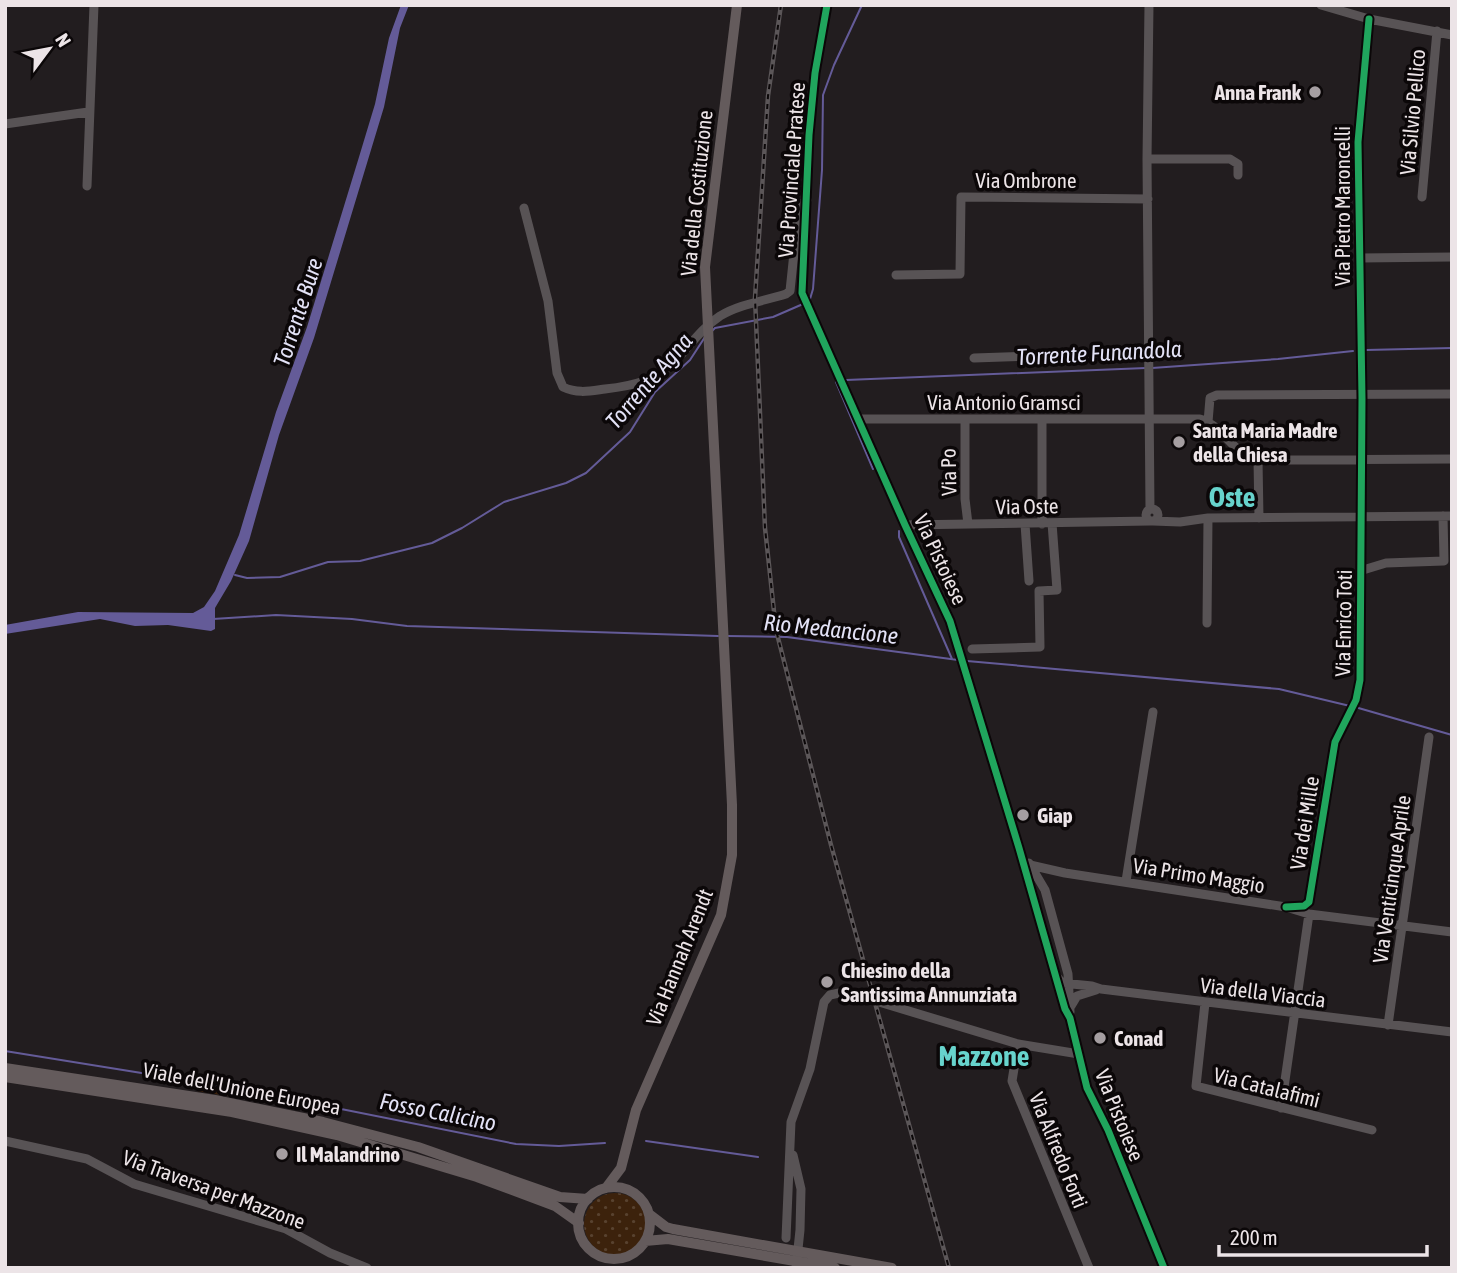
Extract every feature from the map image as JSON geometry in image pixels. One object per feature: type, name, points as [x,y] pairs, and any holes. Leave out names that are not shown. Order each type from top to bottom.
[{"type":"main road","name":"Via della Costituzione","points":[[724,632],[706,320],[706,246],[737,5]]},
{"type":"main road","name":"Via Hannah Arendt","points":[[624,1159],[636,1110],[713,932],[726,894],[733,834],[724,632]]},
{"type":"main road","name":"Viale dell'Unione Europea","points":[[5,1068],[215,1100],[312,1119],[418,1147],[560,1197],[588,1199]]},
{"type":"main road","name":"Viale dell'Unione Europea","points":[[5,1077],[232,1112],[315,1129],[477,1177],[555,1206],[579,1223],[580,1233],[588,1247],[605,1258],[615,1259],[631,1255],[645,1241]]},
{"type":"main road","points":[[579,1223],[580,1213],[588,1199],[606,1188],[617,1175],[624,1159]]},
{"type":"main road","points":[[624,1159],[626,1175],[649,1214],[650,1225],[645,1241],[661,1238],[677,1240],[835,1268]]},
{"type":"main road","points":[[606,1188],[622,1188],[636,1194]]},
{"type":"main road","points":[[649,1214],[673,1229],[892,1268]]},
{"type":"street","points":[[87,186],[94,5]]},
{"type":"street","name":"Via Provinciale Pratese","points":[[803,296],[809,135],[827,5]]},
{"type":"street","points":[[1149,5],[1147,159],[1153,516]]},
{"type":"street","points":[[1321,5],[1369,19],[1452,35]]},
{"type":"street","name":"Via Pietro Maroncelli","points":[[1362,459],[1358,142],[1369,19]]},
{"type":"street","name":"Via Silvio Pellico","points":[[1422,197],[1437,31]]},
{"type":"street","points":[[5,124],[88,112]]},
{"type":"street","points":[[1147,159],[1230,159],[1238,164],[1238,175]]},
{"type":"street","name":"Via Ombrone","points":[[896,275],[960,274],[961,197],[1148,199]]},
{"type":"street","points":[[524,208],[548,301],[557,373],[563,387],[579,393],[640,384],[677,361],[698,333],[723,314],[790,291],[799,205],[807,200]]},
{"type":"street","points":[[1360,258],[1452,257]]},
{"type":"street","name":"Via Pistoiese","points":[[803,296],[950,621],[1065,1009],[1070,1018]]},
{"type":"street","points":[[974,358],[1150,355]]},
{"type":"street","points":[[1452,394],[1217,395],[1210,398],[1208,422],[1247,457],[1258,460],[1452,459]]},
{"type":"street","name":"Via Antonio Gramsci","points":[[858,419],[1195,419],[1208,422]]},
{"type":"street","points":[[972,649],[1040,647],[1039,591],[1056,590],[1047,524],[1042,419]]},
{"type":"street","name":"Via Po","points":[[965,420],[965,499],[968,524]]},
{"type":"street","name":"Via Enrico Toti","points":[[1341,726],[1356,700],[1361,670],[1362,459]]},
{"type":"street","points":[[1258,460],[1259,518]]},
{"type":"street","name":"Via Oste","points":[[905,525],[1047,524],[1153,516],[1190,520],[1447,516]]},
{"type":"street","points":[[1363,570],[1386,562],[1448,561],[1447,516]]},
{"type":"street","points":[[1207,623],[1208,519]]},
{"type":"street","points":[[1026,524],[1028,581]]},
{"type":"street","points":[[1126,881],[1153,712]]},
{"type":"street","name":"Via dei Mille","points":[[1286,907],[1304,906],[1309,902],[1335,742],[1341,726]]},
{"type":"street","name":"Via Venticinque Aprile","points":[[1388,1025],[1429,737]]},
{"type":"street","name":"Via Pistoiese","points":[[1019,848],[1045,890],[1070,983],[1070,1018],[1087,1088],[1108,1130],[1164,1268]]},
{"type":"street","name":"Via Primo Maggio","points":[[1030,865],[1065,873],[1286,907],[1309,914],[1452,932]]},
{"type":"street","name":"Via Primo Maggio","points":[[1040,883],[1044,877],[1065,873]]},
{"type":"street","points":[[1032,892],[1034,886],[1040,883]]},
{"type":"street","points":[[1281,1108],[1309,914]]},
{"type":"street","name":"Via della Viaccia","points":[[1057,976],[1062,983],[1101,989],[1452,1032]]},
{"type":"street","points":[[1070,1018],[1072,1003],[1077,996],[1086,991],[1101,989]]},
{"type":"street","points":[[786,1238],[791,1122],[810,1069],[824,1002],[830,995],[838,993],[867,999]]},
{"type":"street","points":[[879,1002],[1018,1044],[1079,1054]]},
{"type":"street","name":"Via Catalafimi","points":[[1205,1003],[1196,1086],[1372,1130]]},
{"type":"street","name":"Via Alfredo Forti","points":[[1018,1044],[1012,1082],[1089,1268]]},
{"type":"street","points":[[790,1139],[801,1189],[796,1268]]},
{"type":"street","name":"Via Traversa per Mazzone","points":[[5,1141],[87,1159],[134,1184],[286,1228],[330,1254],[367,1268]]},
{"type":"shaded area","points":[[401,5],[409,5],[400,28],[384,107],[314,338],[279,435],[249,541],[215,608],[215,629],[211,631],[168,625],[135,626],[100,619],[5,634],[5,625],[78,612],[193,613],[204,607],[215,591],[239,535],[276,412],[307,327],[375,104],[389,38]]},
{"type":"shaded area","points":[[210,1083],[211,1087],[243,1094],[245,1088],[252,1100],[197,1091]]},
{"type":"shaded area","points":[[615,1193],[637,1202],[646,1224],[637,1246],[615,1255],[593,1246],[584,1224],[593,1202]]},
{"type":"waterway","name":"Torrente Agna","points":[[810,299],[822,170],[823,95],[862,5]]},
{"type":"waterway","name":"Torrente Agna","points":[[712,331],[715,328],[773,317],[803,304]]},
{"type":"waterway","name":"Torrente Agna","points":[[235,575],[247,578],[280,577],[328,562],[360,561],[432,543],[504,502],[566,483],[586,473],[630,432],[655,392],[690,360],[705,337]]},
{"type":"waterway","name":"Torrente Funandola","points":[[1366,350],[1452,348]]},
{"type":"waterway","name":"Torrente Funandola","points":[[1152,368],[1353,351]]},
{"type":"waterway","name":"Torrente Funandola","points":[[846,380],[1146,368]]},
{"type":"waterway","name":"Torrente Funandola","points":[[836,382],[873,469]]},
{"type":"waterway","points":[[899,531],[899,537],[952,659]]},
{"type":"waterway","name":"Rio Medancione","points":[[213,619],[276,615],[352,619],[407,626],[718,636]]},
{"type":"waterway","name":"Rio Medancione","points":[[727,636],[787,637],[958,660]]},
{"type":"waterway","name":"Rio Medancione","points":[[967,661],[1279,689],[1350,706]]},
{"type":"waterway","name":"Rio Medancione","points":[[1355,707],[1452,735]]},
{"type":"waterway","name":"Fosso Calicino","points":[[5,1051],[185,1080]]},
{"type":"waterway","name":"Fosso Calicino","points":[[210,1085],[244,1092]]},
{"type":"waterway","name":"Fosso Calicino","points":[[266,1094],[516,1144],[559,1146],[605,1143]]},
{"type":"waterway","name":"Fosso Calicino","points":[[646,1141],[758,1157]]},
{"type":"railway","points":[[781,5],[768,96],[755,298],[765,528],[776,630],[831,845],[949,1268]]},
{"type":"cycle path","points":[[827,5],[815,73],[809,135],[802,293],[950,621],[1065,1009],[1070,1018],[1087,1088],[1108,1130],[1164,1268]]},
{"type":"cycle path","points":[[1286,907],[1304,906],[1309,902],[1335,742],[1356,700],[1360,680],[1362,398],[1358,142],[1369,19]]},
{"type":"place","name":"Anna Frank","points":[[1315,92]]},
{"type":"place","name":"Santa Maria Madre della Chiesa","points":[[1179,442]]},
{"type":"place","name":"Giap","points":[[1023,815]]},
{"type":"place","name":"Chiesino della Santissima Annunziata","points":[[827,982]]},
{"type":"place","name":"Conad","points":[[1100,1038]]},
{"type":"place","name":"Il Malandrino","points":[[282,1154]]},
{"type":"district","name":"Oste","points":[[1232,497]]},
{"type":"district","name":"Mazzone","points":[[984,1056]]},
{"type":"water label","name":"Torrente Bure","points":[[298,312]]}]
